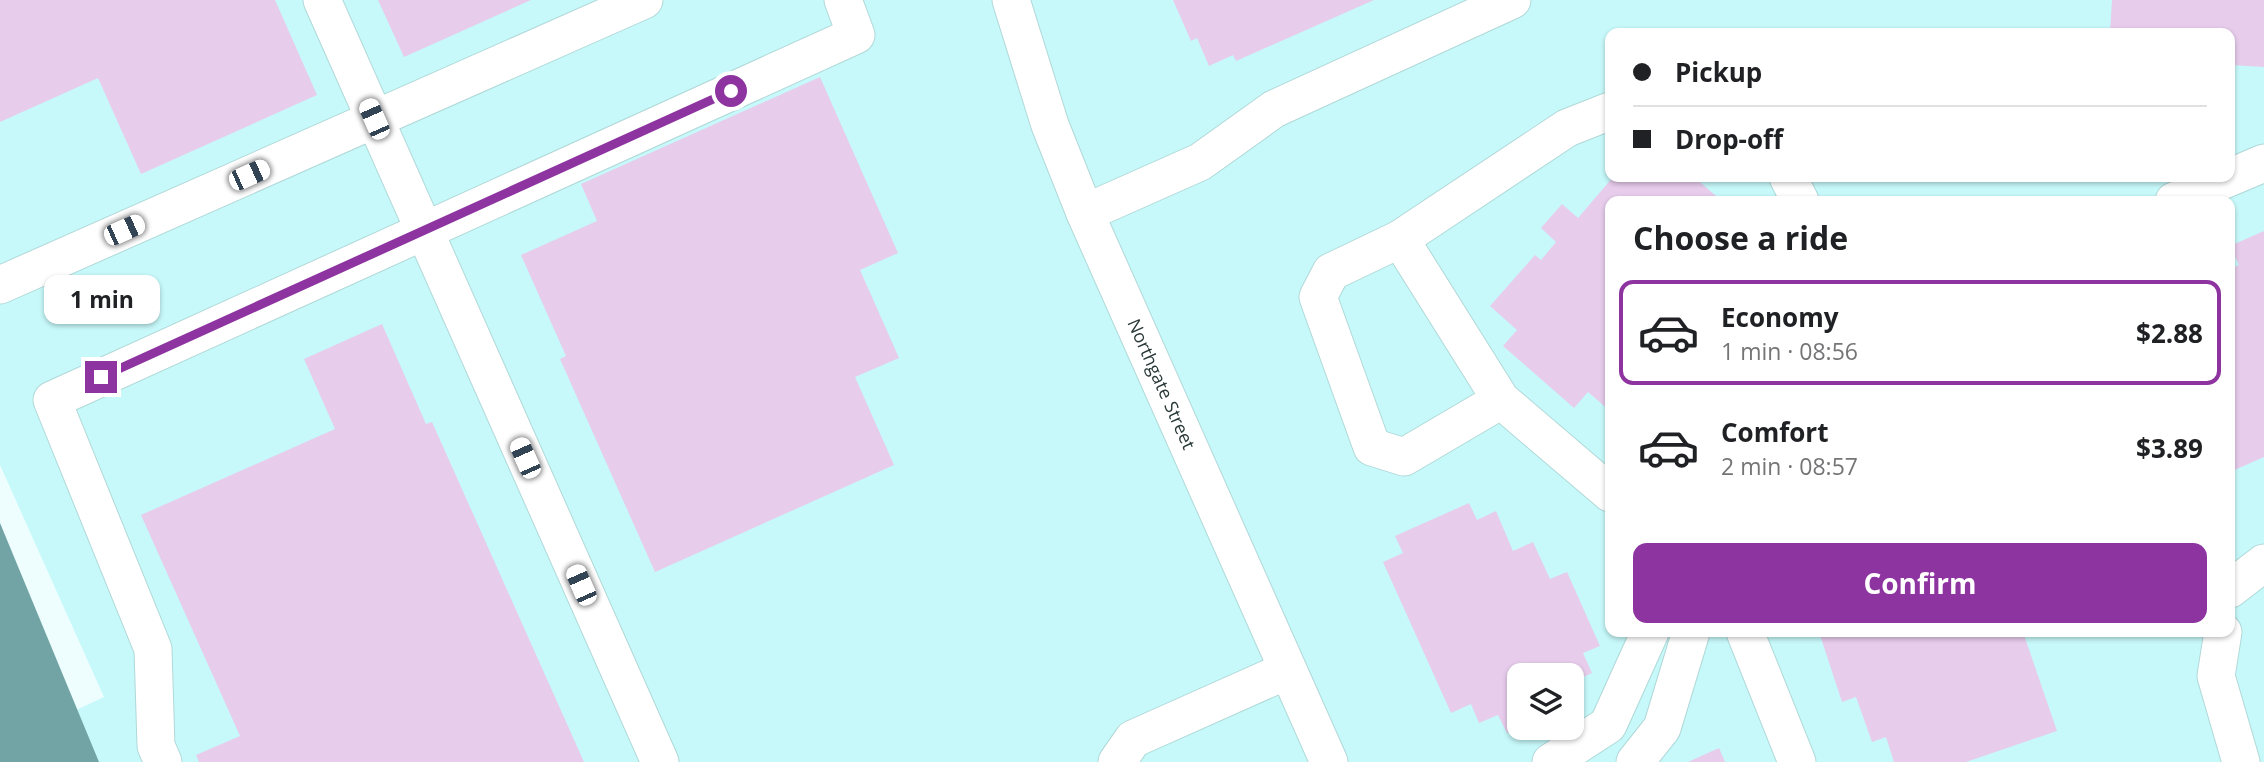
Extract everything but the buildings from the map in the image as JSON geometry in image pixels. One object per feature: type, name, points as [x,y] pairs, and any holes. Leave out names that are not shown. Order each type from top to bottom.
[{"type":"street","points":[[321,0],[660,762]]},
{"type":"street","points":[[0,285],[644,0]]},
{"type":"street","points":[[163,762],[156,746],[153,649],[52,400],[856,35],[843,0]]},
{"type":"street","name":"Northgate Street","points":[[1011,0],[1050,125],[1086,213],[1329,762]]},
{"type":"street","points":[[1086,213],[1200,163],[1275,109],[1511,0]]},
{"type":"street","points":[[1501,400],[1404,457],[1372,447],[1318,298],[1331,272],[1400,239],[1567,128],[1605,112]]},
{"type":"street","points":[[2235,175],[2264,163]]},
{"type":"street","points":[[2186,196],[2219,182]]},
{"type":"street","points":[[1400,239],[1501,400],[1605,489]]},
{"type":"street","points":[[2235,584],[2264,563]]},
{"type":"street","points":[[1551,762],[1608,725],[1648,637]]},
{"type":"street","points":[[1635,762],[1662,728],[1689,637]]},
{"type":"street","points":[[1747,637],[1797,762]]},
{"type":"street","points":[[2222,637],[2216,676],[2241,762]]},
{"type":"street","points":[[1117,762],[1133,739],[1288,670]]},
{"type":"shaded area","points":[[0,0],[2264,0],[2264,762],[81,762],[61,717],[104,697],[0,465]]},
{"type":"shaded area","points":[[0,523],[99,762],[0,762]]},
{"type":"route","points":[[101,377],[731,91]]}]
